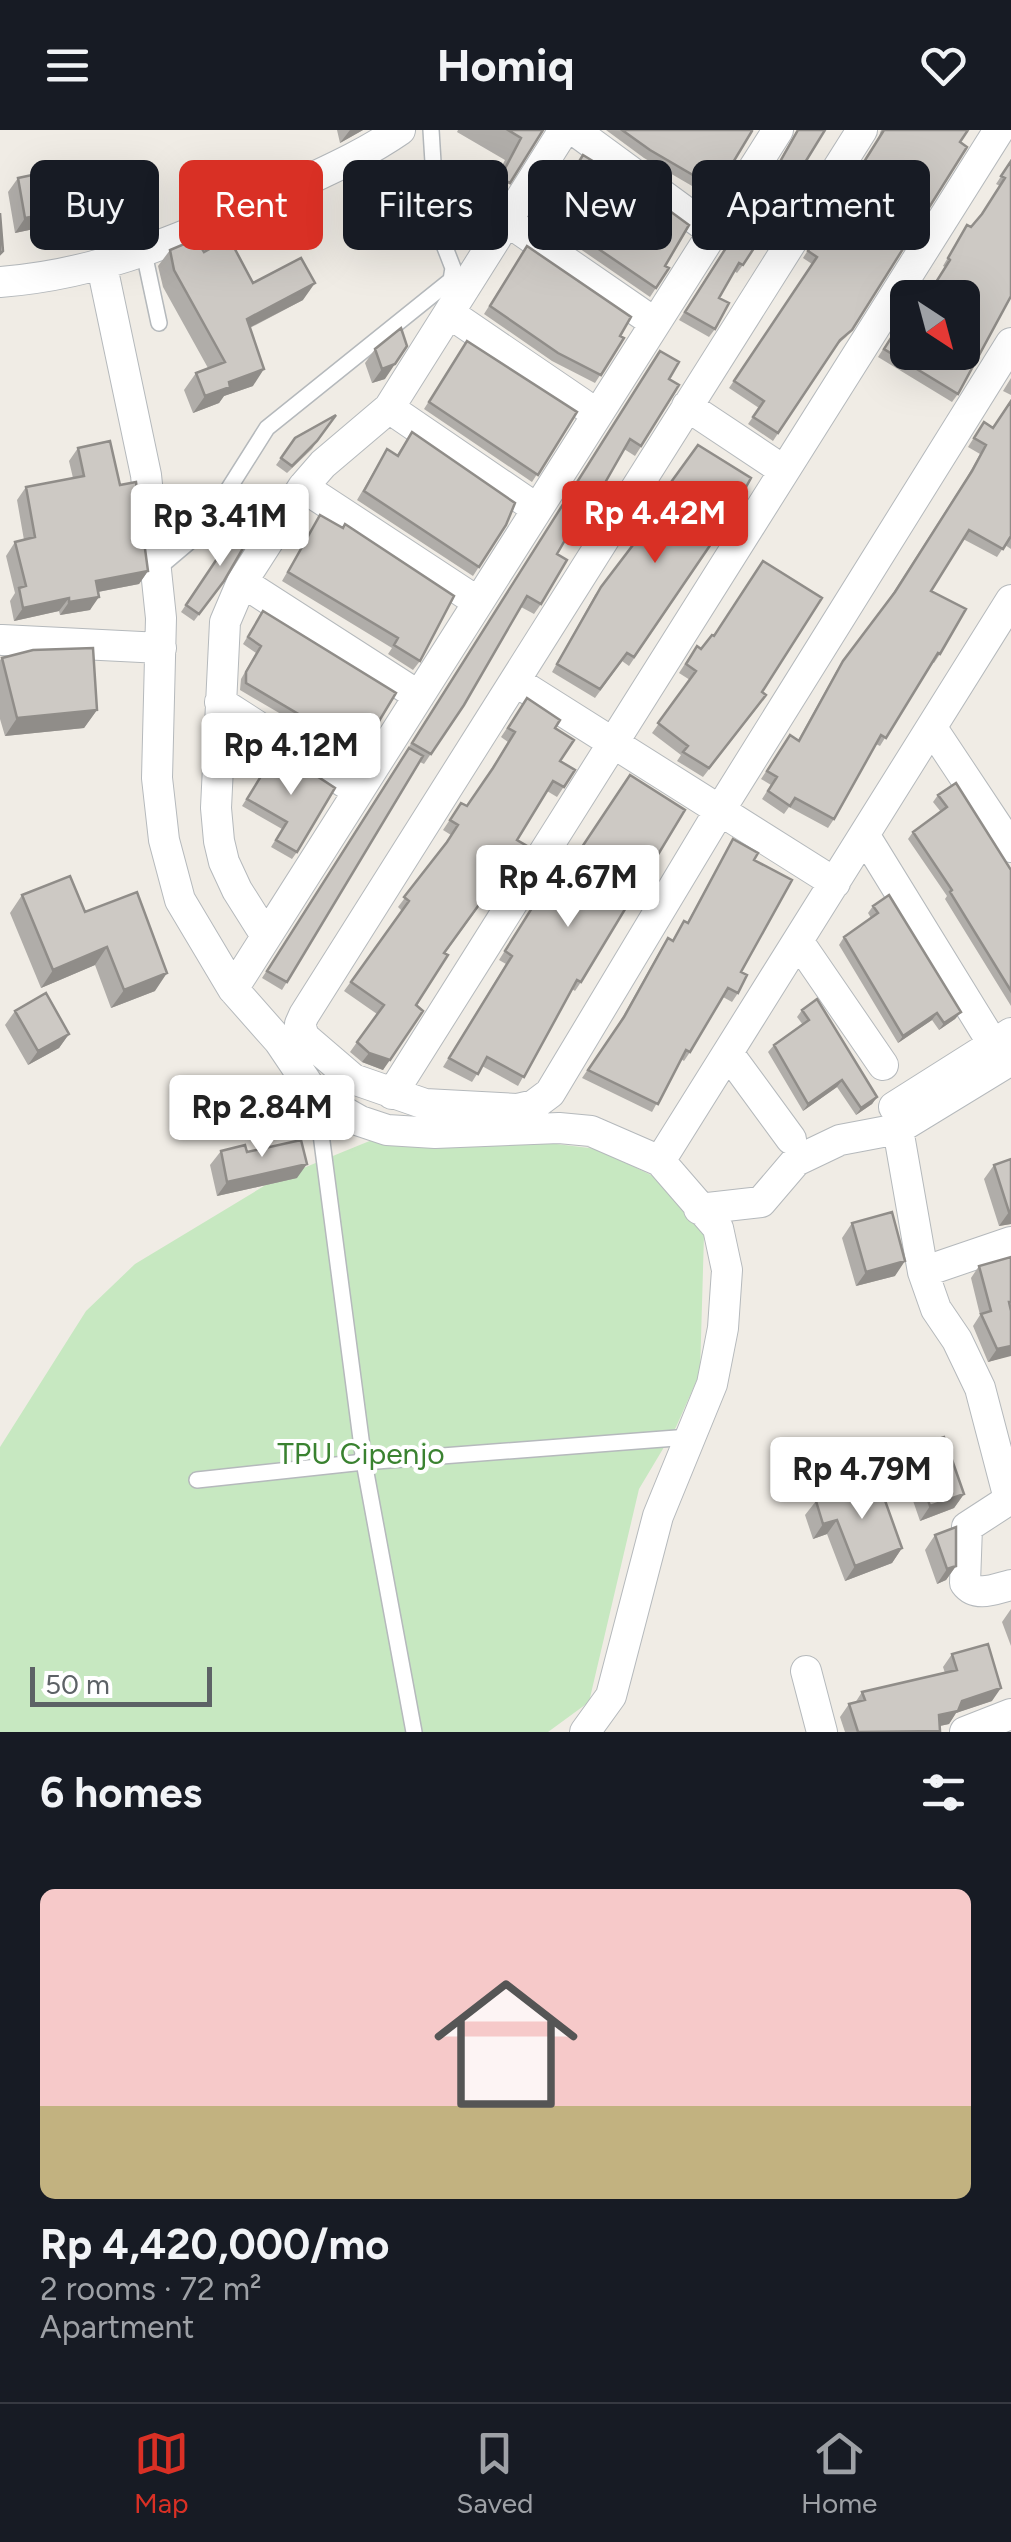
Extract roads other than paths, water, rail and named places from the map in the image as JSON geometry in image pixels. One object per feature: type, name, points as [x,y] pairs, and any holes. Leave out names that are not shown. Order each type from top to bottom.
[{"type":"street","points":[[0,282],[102,266],[144,253],[297,185],[377,146],[400,130]]},
{"type":"street","points":[[508,219],[564,130]]},
{"type":"street","points":[[574,130],[692,217]]},
{"type":"street","points":[[862,130],[300,1024],[304,1037],[353,1078],[425,1104],[517,1109],[534,1105],[550,1093],[720,810],[1011,344]]},
{"type":"street","points":[[392,1094],[999,130]]},
{"type":"street","points":[[752,160],[765,135]]},
{"type":"street","points":[[508,222],[656,323]]},
{"type":"street","points":[[266,936],[224,862],[216,808],[225,622],[242,582],[303,487],[323,464],[389,408],[489,250]]},
{"type":"street","points":[[233,990],[702,250]]},
{"type":"street","points":[[102,266],[146,475],[162,618],[157,778],[164,840],[180,900],[233,990],[279,1041],[316,1096],[360,1121],[387,1130],[435,1133],[559,1128],[591,1131],[660,1161],[718,1228],[727,1270],[723,1328],[712,1384],[658,1516],[611,1696],[585,1732]]},
{"type":"street","points":[[450,313],[598,414]]},
{"type":"street","points":[[686,406],[783,470]]},
{"type":"street","points":[[389,408],[537,509]]},
{"type":"street","points":[[303,487],[478,602]]},
{"type":"street","points":[[242,582],[418,696]]},
{"type":"street","points":[[660,1161],[1011,600]]},
{"type":"street","points":[[2,640],[161,648]]},
{"type":"street","points":[[516,680],[835,883]]},
{"type":"street","points":[[220,702],[358,791]]},
{"type":"street","points":[[932,728],[1011,847]]},
{"type":"street","points":[[220,752],[243,753],[258,742],[264,731]]},
{"type":"street","points":[[700,1209],[761,1202],[796,1160],[896,1118],[1005,1046],[865,836]]},
{"type":"street","points":[[798,942],[882,1065]]},
{"type":"street","points":[[728,1053],[791,1140]]},
{"type":"street","points":[[896,1118],[924,1272],[936,1309],[957,1340],[980,1388],[1008,1496],[1007,1501],[967,1527],[965,1583],[970,1590],[979,1592],[1011,1586]]},
{"type":"street","points":[[924,1272],[1011,1242]]},
{"type":"street","points":[[806,1671],[822,1732]]},
{"type":"street","points":[[966,1732],[1011,1714]]},
{"type":"lane","points":[[156,570],[202,531],[267,428],[451,280],[454,268],[437,227],[431,130]]},
{"type":"lane","points":[[144,253],[160,323]]},
{"type":"lane","points":[[316,1096],[364,1462],[414,1732]]},
{"type":"lane","points":[[198,1480],[364,1462],[688,1437]]},
{"type":"park label","name":"TPU Cipenjo","points":[[361,1453]]}]
